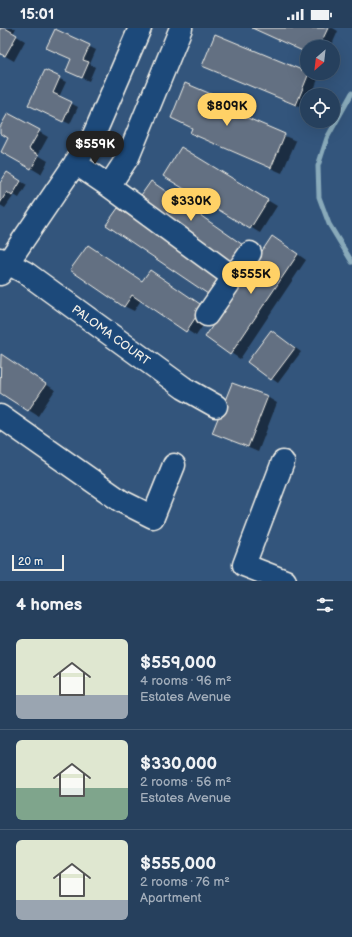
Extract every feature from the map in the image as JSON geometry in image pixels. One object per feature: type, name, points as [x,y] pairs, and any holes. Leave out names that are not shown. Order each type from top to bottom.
[{"type":"street","points":[[2,266],[93,137],[140,28]]},
{"type":"street","points":[[109,186],[128,157],[181,28]]},
{"type":"street","points":[[75,163],[109,186],[233,277]]},
{"type":"street","points":[[207,315],[250,253]]},
{"type":"street","name":"PALOMA COURT","points":[[2,266],[26,273],[184,388],[216,406]]},
{"type":"street","points":[[0,416],[121,501],[153,517],[174,465]]},
{"type":"street","points":[[283,462],[244,565],[285,581]]},
{"type":"building","points":[[0,28],[5,28],[17,35],[5,56],[0,54]]},
{"type":"building","points":[[252,28],[328,28],[322,40],[300,40],[300,50]]},
{"type":"building","points":[[55,29],[90,45],[83,60],[89,62],[82,78],[66,71],[71,59],[46,48]]},
{"type":"building","points":[[215,34],[300,69],[300,80],[306,80],[303,88],[300,88],[300,95],[296,105],[202,66]]},
{"type":"building","points":[[45,70],[60,77],[53,93],[72,102],[63,122],[28,105]]},
{"type":"building","points":[[185,83],[211,94],[208,101],[285,134],[271,168],[190,133],[192,128],[171,118]]},
{"type":"building","points":[[8,113],[40,130],[29,149],[39,155],[31,169],[1,152],[8,138],[0,133],[0,127]]},
{"type":"building","points":[[181,147],[268,200],[250,229],[163,176]]},
{"type":"building","points":[[7,172],[21,181],[12,196],[7,192],[0,203],[0,183]]},
{"type":"building","points":[[151,181],[243,245],[231,262],[139,198]]},
{"type":"building","points":[[118,208],[220,277],[208,294],[106,225]]},
{"type":"building","points":[[272,236],[298,254],[230,355],[205,337]]},
{"type":"building","points":[[88,245],[142,281],[150,270],[203,306],[186,332],[132,295],[124,307],[70,270]]},
{"type":"building","points":[[271,330],[295,348],[271,380],[247,362]]},
{"type":"building","points":[[1,354],[46,384],[28,411],[0,393]]},
{"type":"building","points":[[232,383],[268,396],[248,447],[212,433]]},
{"type":"waterway","points":[[352,93],[327,138],[318,166],[319,197],[329,224],[352,262]]}]
